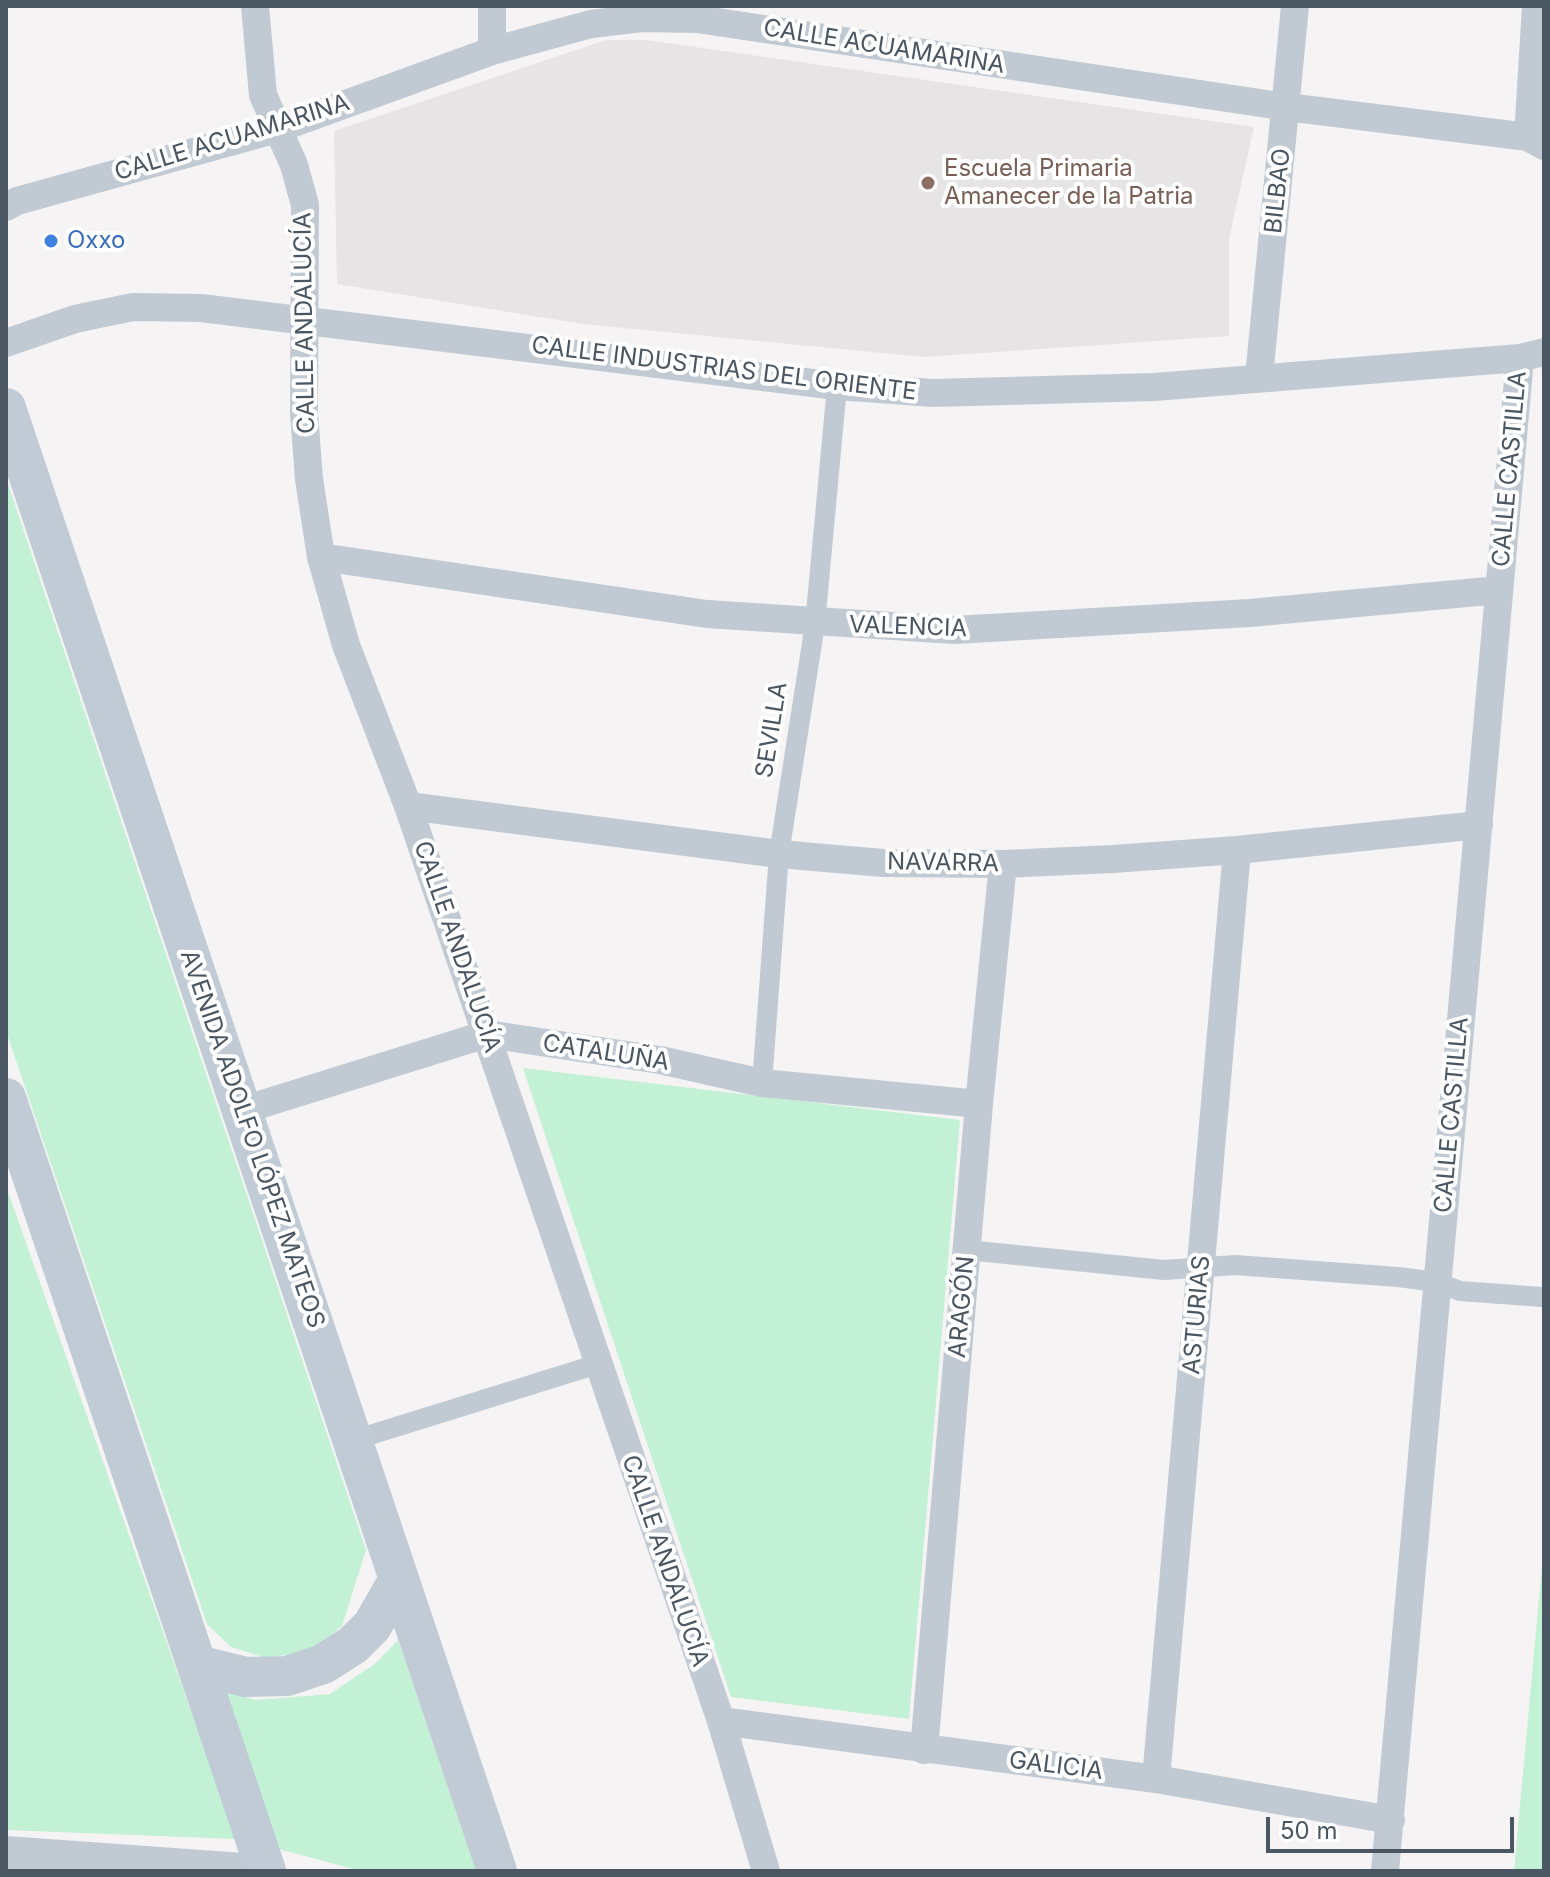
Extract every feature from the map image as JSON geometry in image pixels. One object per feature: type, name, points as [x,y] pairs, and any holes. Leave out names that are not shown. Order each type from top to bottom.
[{"type":"main road","name":"AVENIDA ADOLFO LÓPEZ MATEOS","points":[[6,408],[497,1871]]},
{"type":"main road","points":[[6,1098],[266,1871]]},
{"type":"main road","points":[[197,1665],[246,1677],[287,1676],[323,1664],[353,1645],[372,1626],[398,1581]]},
{"type":"street","name":"CALLE ANDALUCÍA","points":[[255,6],[257,66],[263,95],[294,165],[305,205],[303,319],[309,479],[321,557],[346,645],[408,806],[721,1721],[766,1871]]},
{"type":"street","points":[[492,6],[492,51]]},
{"type":"street","name":"BILBAO","points":[[1259,377],[1295,6]]},
{"type":"street","points":[[1536,6],[1536,141]]},
{"type":"street","name":"CALLE ACUAMARINA","points":[[6,207],[17,201],[277,129],[492,51],[591,24],[642,18],[697,19],[1536,141]]},
{"type":"street","name":"CALLE INDUSTRIAS DEL ORIENTE","points":[[6,343],[75,319],[133,307],[201,308],[837,386],[933,393],[1054,392],[1532,355]]},
{"type":"street","name":"CALLE CASTILLA","points":[[1385,1871],[1499,590],[1532,355]]},
{"type":"street","name":"SEVILLA","points":[[762,1083],[779,854],[815,624],[837,386]]},
{"type":"street","name":"VALENCIA","points":[[321,557],[676,610],[815,624],[954,630],[1083,625],[1499,590]]},
{"type":"street","name":"NAVARRA","points":[[408,806],[779,854],[883,863],[1003,864],[1237,850],[1479,825]]},
{"type":"street","name":"ASTURIAS","points":[[1156,1779],[1237,850]]},
{"type":"street","name":"ARAGÓN","points":[[924,1750],[979,1104],[1003,864]]},
{"type":"street","name":"CATALUÑA","points":[[243,1110],[487,1034],[660,1060],[762,1083],[979,1104]]},
{"type":"street","points":[[967,1250],[1164,1270],[1235,1265],[1437,1282],[1460,1291],[1542,1297]]},
{"type":"street","points":[[354,1440],[598,1364]]},
{"type":"street","name":"GALICIA","points":[[721,1721],[1156,1779],[1391,1820]]},
{"type":"street","points":[[6,1853],[257,1871]]},
{"type":"shaded area","name":"Escuela Primaria Amanecer de la Patria","points":[[606,40],[646,40],[1254,127],[1229,239],[1229,336],[924,357],[583,324],[337,284],[334,131]]},
{"type":"green space","points":[[6,478],[366,1550],[342,1626],[311,1651],[266,1658],[231,1647],[207,1624],[6,1031]]},
{"type":"green space","points":[[523,1068],[960,1120],[909,1719],[731,1697]]},
{"type":"green space","points":[[6,1186],[236,1839],[6,1830]]},
{"type":"green space","points":[[1544,1545],[1544,1867],[1541,1871],[1514,1871]]},
{"type":"green space","points":[[398,1640],[476,1871],[361,1871],[279,1849],[219,1690],[256,1700],[330,1694],[376,1663]]},
{"type":"place","name":"Escuela Primaria Amanecer de la Patria","points":[[928,183]]},
{"type":"place","name":"Oxxo","points":[[51,241]]}]
